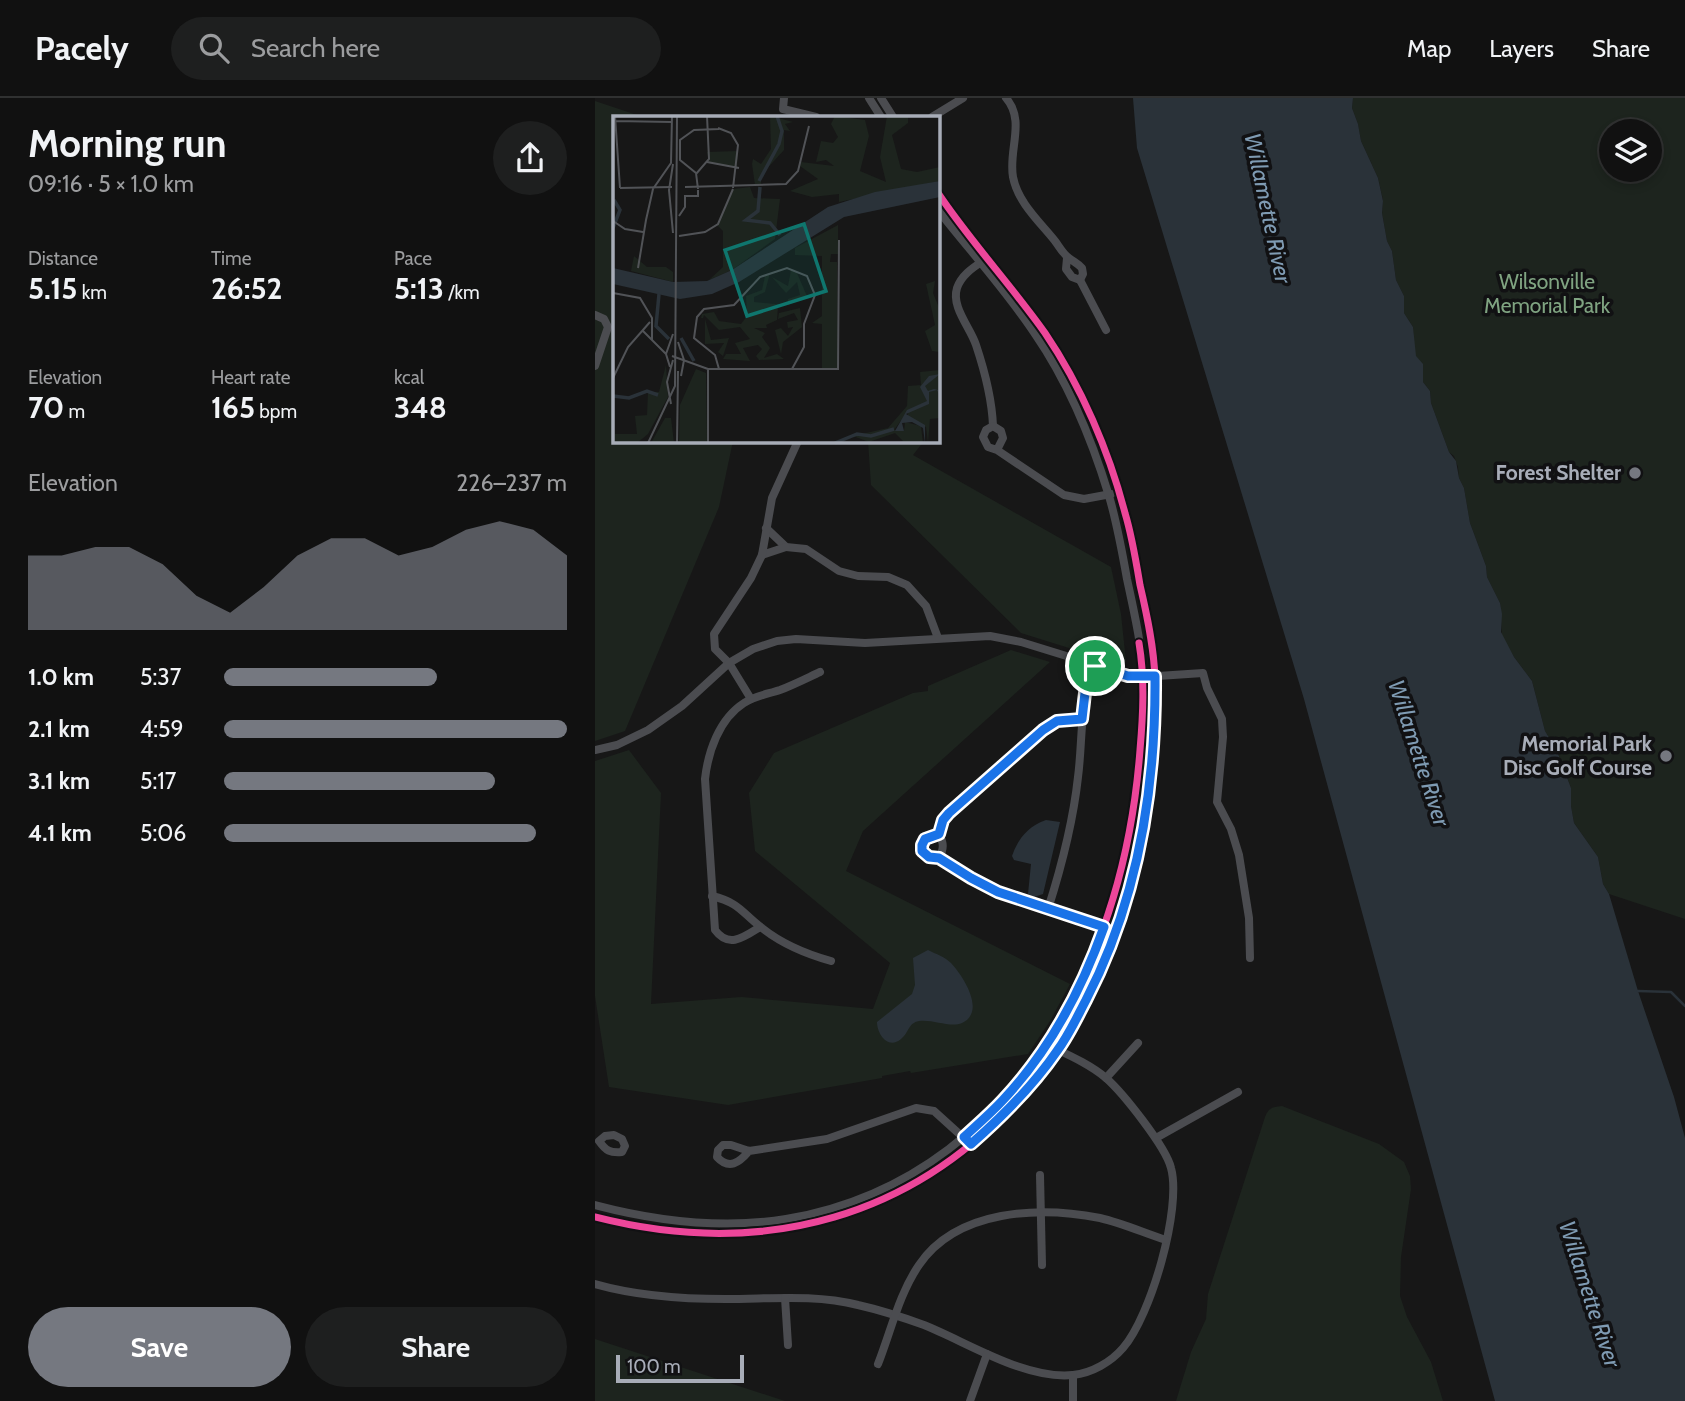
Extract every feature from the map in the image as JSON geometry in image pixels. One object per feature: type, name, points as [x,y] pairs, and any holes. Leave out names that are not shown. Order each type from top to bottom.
[{"type":"street","points":[[785,98],[783,109],[812,116]]},
{"type":"street","points":[[869,98],[880,116]]},
{"type":"street","points":[[881,98],[892,116]]},
{"type":"street","points":[[934,116],[963,98]]},
{"type":"street","points":[[1006,98],[1015,117],[1012,162],[1013,177],[1018,190],[1067,258],[1066,269],[1072,277],[1080,280],[1106,330]]},
{"type":"street","points":[[595,1217],[646,1227],[704,1233],[789,1228],[824,1221],[881,1201],[934,1171],[971,1144],[1016,1103],[1058,1050],[1099,975],[1116,931],[1147,816],[1155,726],[1145,609],[1119,493],[1091,419],[1069,373],[1047,336],[940,196]]},
{"type":"street","points":[[595,1206],[623,1212],[718,1223],[784,1219],[827,1210],[875,1191],[929,1162],[964,1137],[1003,1100],[1046,1045],[1086,972],[1104,927],[1120,876],[1134,813],[1149,676],[1108,495],[1078,414],[1051,360],[1024,318],[940,213]]},
{"type":"street","points":[[988,257],[960,282],[956,303],[977,348],[993,426]]},
{"type":"street","points":[[595,315],[604,319],[608,327],[595,366]]},
{"type":"street","points":[[993,426],[986,430],[983,437],[988,447],[997,450],[1064,495],[1084,499],[1119,493]]},
{"type":"street","points":[[993,426],[1001,431],[1003,438],[997,450]]},
{"type":"street","points":[[751,699],[729,663],[715,649],[714,634],[751,578],[762,555],[772,498],[797,443]]},
{"type":"street","points":[[766,528],[786,547]]},
{"type":"street","points":[[762,555],[786,547],[806,550],[848,575],[888,577],[907,586],[926,606],[938,638]]},
{"type":"street","points":[[595,750],[633,738],[669,716],[729,663],[761,646],[786,640],[865,643],[971,636],[1000,638],[1128,676],[1203,673],[1221,719],[1223,737],[1217,802],[1231,829],[1239,855],[1249,918],[1250,958]]},
{"type":"street","points":[[1048,909],[1073,816],[1085,693],[1095,666]]},
{"type":"street","points":[[760,927],[738,940],[729,942],[720,937],[713,922],[705,779],[707,765],[723,725],[737,708],[751,699],[788,687],[820,672]]},
{"type":"street","points":[[939,858],[943,844],[939,834],[943,820],[949,813],[1043,730],[1057,721],[1082,719]]},
{"type":"street","points":[[939,834],[925,839],[922,845],[922,851],[929,857],[939,858],[985,886],[1116,931]]},
{"type":"street","points":[[712,896],[736,905],[760,927],[786,944],[831,961]]},
{"type":"street","points":[[1106,1078],[1138,1043]]},
{"type":"street","points":[[595,1284],[644,1294],[684,1298],[835,1300],[923,1325],[987,1354],[1038,1371],[1073,1375],[1104,1364],[1118,1354],[1133,1336],[1152,1289],[1175,1198],[1173,1175],[1166,1153],[1156,1138],[1106,1078],[1046,1045]]},
{"type":"street","points":[[1156,1138],[1238,1092]]},
{"type":"street","points":[[749,1151],[827,1139],[916,1108],[934,1111],[971,1144]]},
{"type":"street","points":[[1040,1175],[1041,1265]]},
{"type":"street","points":[[878,1364],[905,1290],[916,1270],[930,1251],[942,1241],[980,1222],[1040,1211],[1070,1213],[1101,1218],[1166,1240]]},
{"type":"street","points":[[785,1298],[788,1345]]},
{"type":"street","points":[[970,1401],[987,1354]]},
{"type":"street","points":[[1073,1375],[1073,1401]]},
{"type":"green space","name":"Wilsonville Memorial Park","points":[[1353,98],[1685,98],[1685,919],[1609,894],[1603,884],[1598,857],[1574,823],[1571,788],[1559,756],[1545,731],[1532,681],[1502,637],[1500,603],[1487,577],[1486,566],[1470,523],[1458,467],[1454,456],[1449,452],[1431,403],[1430,391],[1423,382],[1414,350],[1413,327],[1404,313],[1404,296],[1396,280],[1392,251],[1387,241],[1378,178],[1361,141],[1352,108]]},
{"type":"green space","points":[[595,101],[640,116],[613,116],[613,443],[733,443],[719,507],[625,731],[595,741]]},
{"type":"green space","points":[[868,443],[922,443],[913,455],[1111,567],[1121,614],[1126,662],[1120,664],[1021,633],[871,485]]},
{"type":"green space","points":[[1011,650],[1050,662],[863,831],[846,871],[1070,984],[1028,1054],[911,1073],[910,1071],[728,1105],[609,1087],[595,996],[595,761],[629,750],[661,793],[651,1004],[741,997],[873,1009],[890,963],[755,851],[749,793],[774,753],[913,693],[928,691],[928,686]]},
{"type":"green space","points":[[1282,1106],[1379,1144],[1404,1162],[1410,1176],[1411,1189],[1401,1257],[1400,1296],[1407,1317],[1431,1362],[1443,1401],[1176,1401],[1191,1352],[1206,1319],[1208,1294],[1265,1117],[1272,1108]]},
{"type":"green space","points":[[595,1339],[785,1401],[595,1401]]},
{"type":"water","name":"Willamette River","points":[[1133,98],[1353,98],[1352,108],[1361,141],[1378,178],[1387,241],[1392,251],[1396,280],[1404,296],[1404,313],[1413,327],[1416,356],[1423,364],[1423,382],[1430,391],[1431,403],[1449,452],[1456,461],[1470,523],[1486,566],[1487,577],[1500,603],[1501,632],[1514,657],[1532,681],[1545,731],[1557,751],[1571,788],[1574,823],[1598,857],[1603,884],[1609,894],[1685,1138],[1685,1401],[1495,1401],[1304,699],[1137,148]]},
{"type":"water","points":[[1046,820],[1060,822],[1043,894],[1034,897],[1028,894],[1031,864],[1014,860],[1012,856],[1025,834]]},
{"type":"water","points":[[928,950],[951,963],[967,985],[972,1003],[969,1018],[957,1024],[915,1022],[901,1039],[888,1042],[881,1036],[877,1022],[912,994],[915,985],[913,958]]},
{"type":"waterway","points":[[1638,991],[1671,992],[1685,1006]]},
{"type":"cycle path","points":[[595,1217],[722,1233],[834,1217],[932,1173],[1013,1104],[1077,1016],[1123,913],[1149,799],[1155,679],[1150,631],[1134,549],[1102,443],[1082,397],[1058,353],[940,196]]},
{"type":"cycle path","points":[[1025,1073],[1050,1037],[1091,960],[1119,879],[1128,837],[1140,750],[1143,697],[1139,643]]},
{"type":"place","name":"Forest Shelter","points":[[1635,473]]},
{"type":"place","name":"Memorial Park Disc Golf Course","points":[[1666,756]]},
{"type":"route","points":[[1095,666],[1128,676],[1155,676],[1155,726],[1150,793],[1143,837],[1118,926],[1099,975],[1069,1032],[1016,1103],[971,1144],[964,1137],[1017,1084],[1057,1029],[1086,972],[1104,927],[998,892],[939,858],[929,857],[922,851],[922,845],[925,839],[939,834],[943,820],[949,813],[1049,725],[1066,719],[1082,719],[1085,693],[1095,666]]}]
